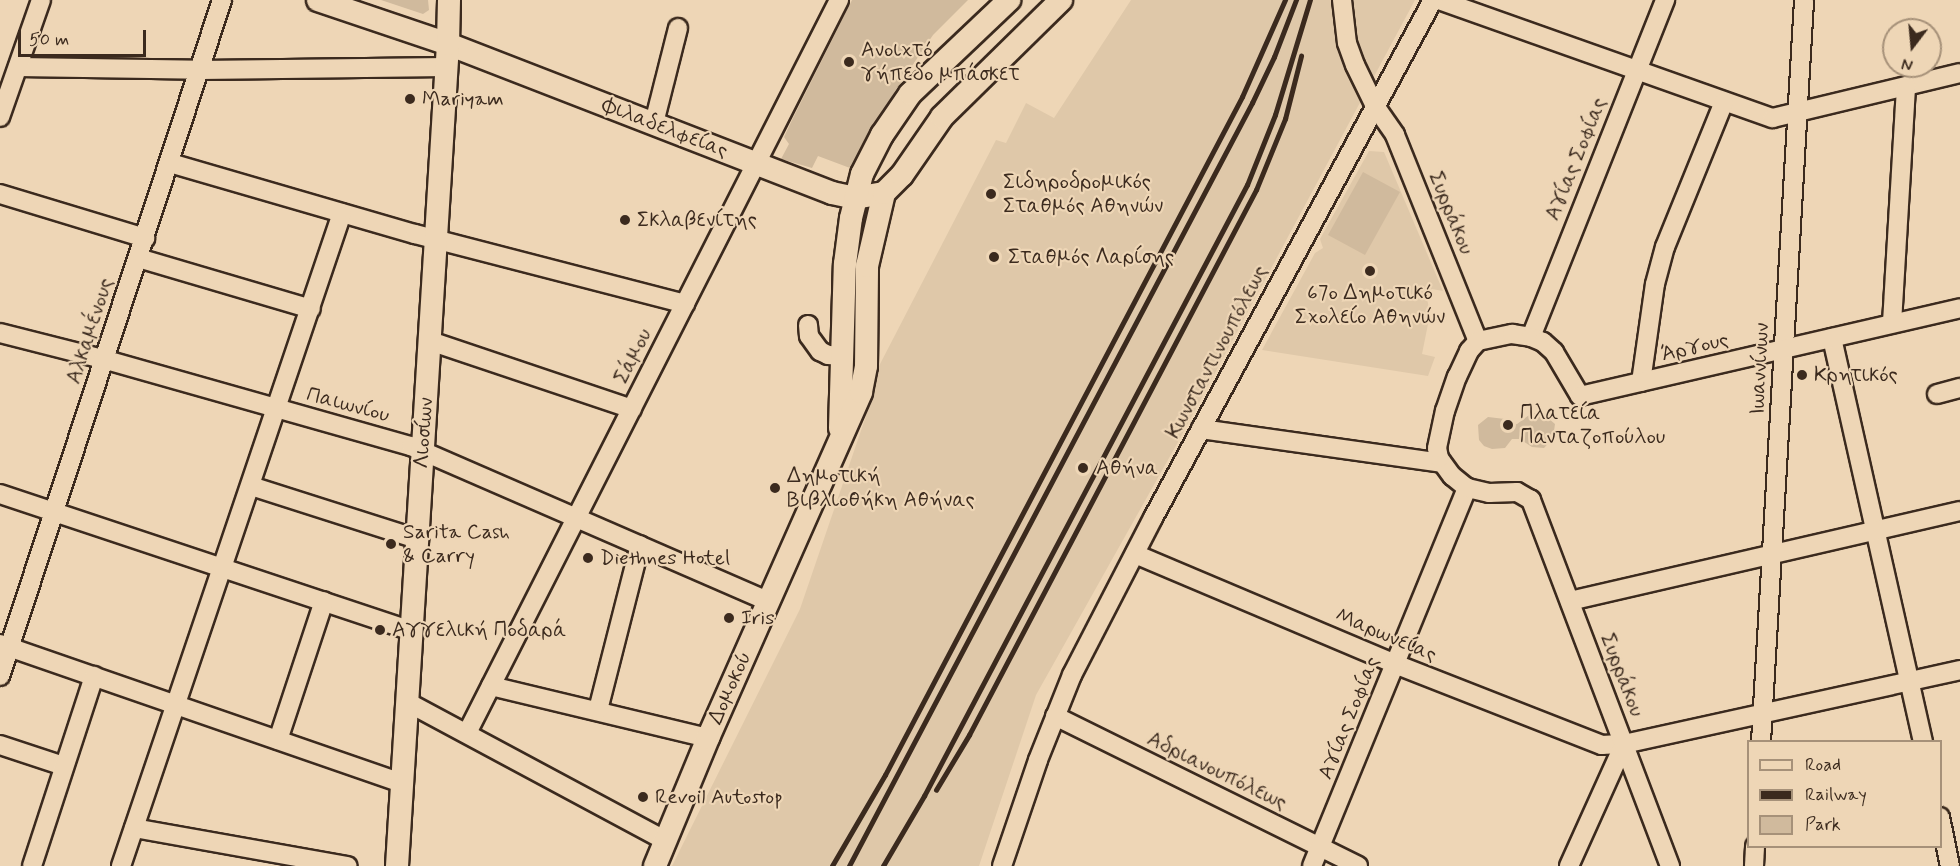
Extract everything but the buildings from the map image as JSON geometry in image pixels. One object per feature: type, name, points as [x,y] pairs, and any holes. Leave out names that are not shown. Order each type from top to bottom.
[{"type":"main road","name":"Φιλαδελφείας","points":[[318,0],[448,55],[654,123],[832,193],[855,198],[884,193]]},
{"type":"main road","name":"Λιοσίων","points":[[397,866],[448,55],[449,0]]},
{"type":"main road","points":[[840,436],[845,264],[855,198],[868,161],[910,94],[1009,0]]},
{"type":"main road","points":[[884,193],[902,175],[942,117],[1061,0]]},
{"type":"main road","name":"Δομοκού","points":[[655,866],[708,738],[861,392],[866,366],[867,266],[884,193]]},
{"type":"main road","name":"Δομοκού","points":[[648,866],[664,840]]},
{"type":"street","points":[[1,113],[41,0]]},
{"type":"street","name":"Αλκαμένους","points":[[0,676],[5,646],[55,512],[222,0]]},
{"type":"street","name":"Σάμου","points":[[467,733],[839,0]]},
{"type":"street","name":"Συρράκου","points":[[1342,0],[1347,43],[1375,106],[1395,135],[1478,341]]},
{"type":"street","name":"Κωνσταντινουπόλεως","points":[[1002,866],[1055,716],[1072,675],[1433,0]]},
{"type":"street","points":[[1439,0],[1773,118],[1960,73]]},
{"type":"street","name":"Αγίας Σοφίας","points":[[1531,337],[1665,0]]},
{"type":"street","name":"Ιωαννίνων","points":[[1761,740],[1804,0]]},
{"type":"street","points":[[654,123],[678,28]]},
{"type":"street","points":[[18,67],[200,70],[448,55]]},
{"type":"street","points":[[1892,323],[1906,86]]},
{"type":"street","points":[[1641,382],[1655,284],[1665,247],[1724,102]]},
{"type":"street","points":[[170,163],[436,239],[685,304]]},
{"type":"street","points":[[0,194],[145,238]]},
{"type":"street","points":[[121,866],[342,213]]},
{"type":"street","points":[[138,258],[311,309]]},
{"type":"street","name":"Άργους","points":[[1531,337],[1543,342],[1554,352],[1580,396],[1960,308]]},
{"type":"street","points":[[808,326],[809,336],[820,351],[828,355],[844,356]]},
{"type":"street","name":"Παιωνίου","points":[[0,333],[104,359],[398,441],[769,602]]},
{"type":"street","points":[[1467,488],[1452,476],[1442,463],[1437,448],[1445,411],[1456,377],[1478,341],[1512,334],[1531,337]]},
{"type":"street","points":[[1832,338],[1923,740]]},
{"type":"street","points":[[430,341],[632,409]]},
{"type":"street","points":[[1937,394],[1960,388]]},
{"type":"street","points":[[1202,429],[1442,463]]},
{"type":"street","points":[[250,486],[417,539]]},
{"type":"street","name":"Συρράκου","points":[[1467,488],[1489,493],[1517,492],[1532,500],[1670,866]]},
{"type":"street","name":"Αγίας Σοφίας","points":[[1312,866],[1467,488]]},
{"type":"street","points":[[0,494],[412,631]]},
{"type":"street","points":[[1570,601],[1960,511]]},
{"type":"street","points":[[598,711],[640,545]]},
{"type":"street","name":"Μαρωνείας","points":[[1136,554],[1395,664],[1602,745],[1624,744],[1960,670]]},
{"type":"street","points":[[278,740],[324,601]]},
{"type":"street","points":[[5,646],[402,783]]},
{"type":"street","points":[[32,866],[94,676]]},
{"type":"street","points":[[490,686],[708,738]]},
{"type":"street","points":[[407,702],[664,840]]},
{"type":"street","name":"Αδριανουπόλεως","points":[[1055,716],[1358,866]]},
{"type":"street","points":[[1569,866],[1624,744]]},
{"type":"street","points":[[0,745],[64,766]]},
{"type":"street","points":[[1942,822],[1950,866]]},
{"type":"street","points":[[134,828],[348,866]]},
{"type":"street","points":[[1754,866],[1755,848]]},
{"type":"shaded area","points":[[1131,0],[1415,0],[1178,442],[1036,695],[979,866],[672,866],[800,609],[866,416],[879,366],[996,140],[1006,143],[1026,103],[1054,118]]},
{"type":"shaded area","name":"67ο Δημοτικό Σχολείο Αθηνών","points":[[1369,151],[1384,152],[1443,291],[1432,289],[1426,293],[1430,314],[1422,354],[1435,357],[1428,376],[1262,350],[1315,253],[1323,248],[1320,239]]},
{"type":"green space","points":[[381,0],[428,0],[429,10],[423,14]]},
{"type":"green space","points":[[852,0],[968,0],[933,35],[895,91],[860,163],[850,168],[818,156],[812,168],[781,159],[789,144],[784,137]]},
{"type":"green space","points":[[1363,172],[1400,192],[1365,255],[1328,235]]},
{"type":"green space","points":[[1532,413],[1542,413],[1555,424],[1553,438],[1544,448],[1532,447],[1520,439],[1512,439],[1505,448],[1492,449],[1484,446],[1479,440],[1478,425],[1488,417],[1505,419],[1512,425]]},
{"type":"railway","points":[[832,866],[885,775],[1242,97],[1285,0]]},
{"type":"railway","points":[[849,866],[1252,103],[1274,57],[1296,0]]},
{"type":"railway","points":[[883,866],[924,796],[1247,185],[1275,115],[1310,0]]},
{"type":"railway","points":[[936,790],[969,735],[1256,190],[1285,119],[1301,56]]},
{"type":"place","name":"Ανοιχτό γήπεδο μπάσκετ","points":[[849,62]]},
{"type":"place","name":"Mariyam","points":[[410,99]]},
{"type":"place","name":"Σιδηροδρομικός Σταθμός Αθηνών","points":[[991,194]]},
{"type":"place","name":"Σκλαβενίτης","points":[[625,220]]},
{"type":"place","name":"Σταθμός Λαρίσης","points":[[994,257]]},
{"type":"place","name":"67ο Δημοτικό Σχολείο Αθηνών","points":[[1370,271]]},
{"type":"place","name":"Κρητικός","points":[[1802,375]]},
{"type":"place","name":"Πλατεία Πανταζοπούλου","points":[[1508,425]]},
{"type":"place","name":"Αθήνα","points":[[1083,468]]},
{"type":"place","name":"Δημοτική Βιβλιοθήκη Αθήνας","points":[[775,488]]},
{"type":"place","name":"Sarita Cash & Carry","points":[[391,544]]},
{"type":"place","name":"Diethnes Hotel","points":[[588,558]]},
{"type":"place","name":"Iris","points":[[729,618]]},
{"type":"place","name":"Αγγελική Ποδαρά","points":[[380,630]]},
{"type":"place","name":"Revoil Autostop","points":[[643,797]]}]
